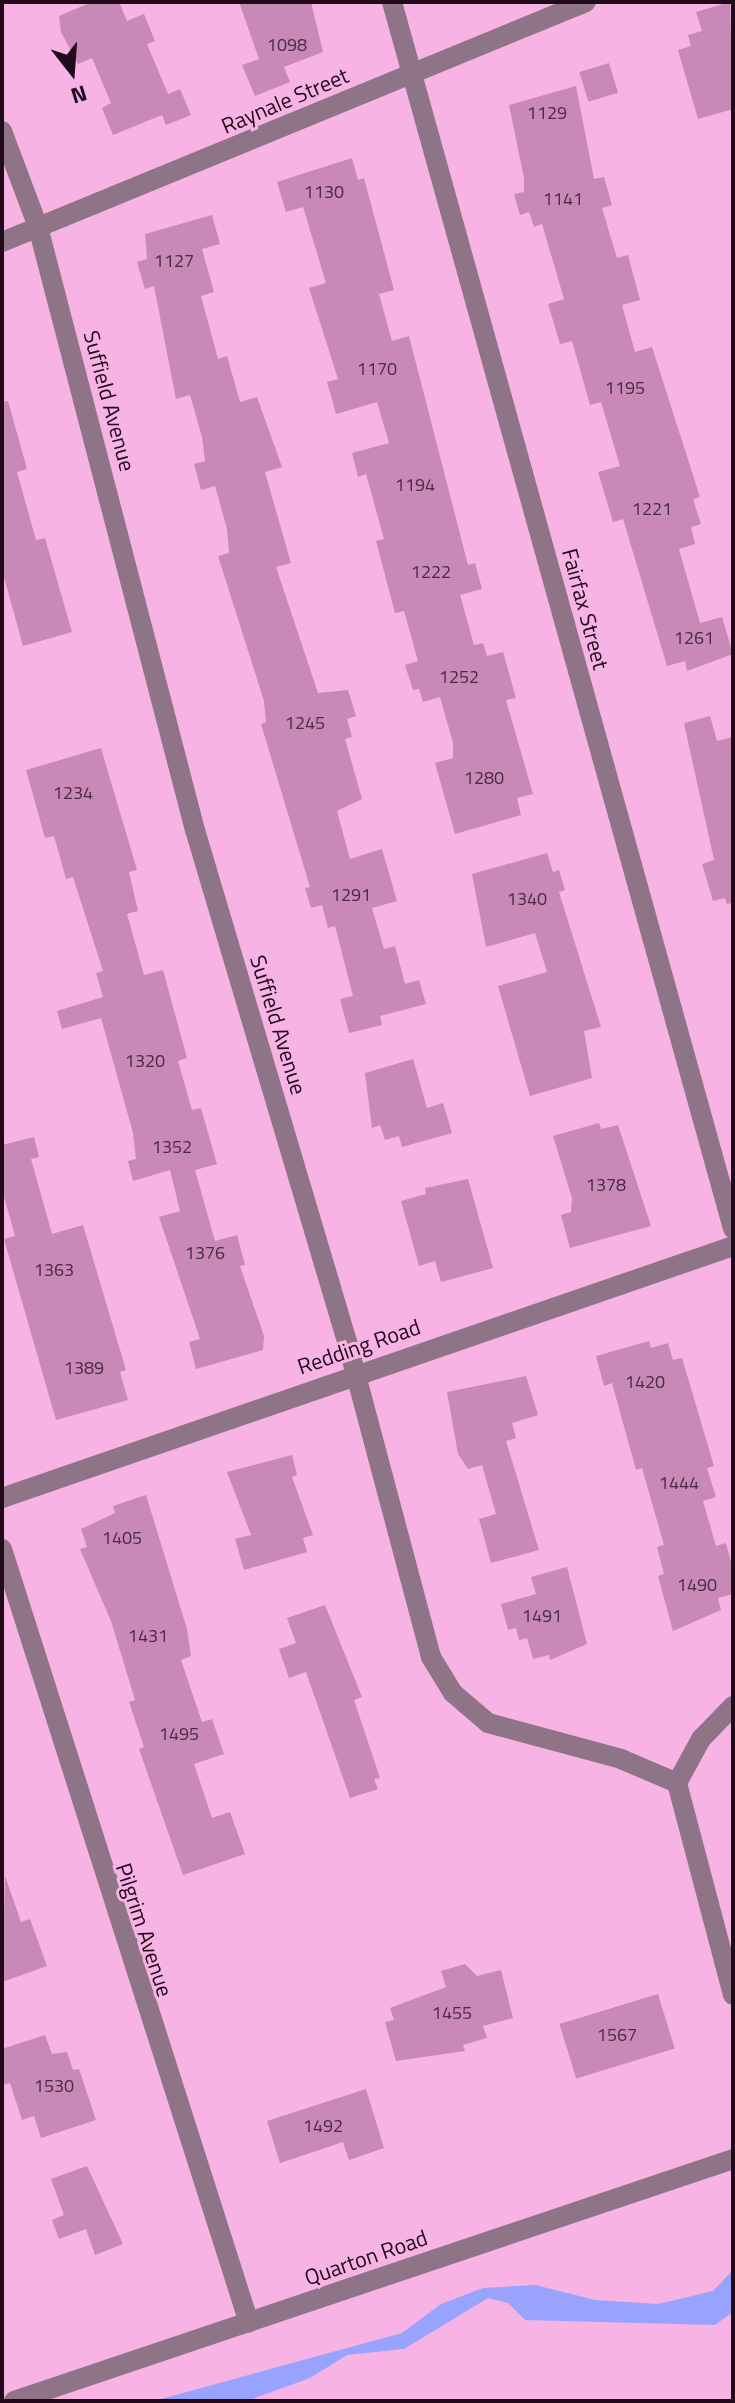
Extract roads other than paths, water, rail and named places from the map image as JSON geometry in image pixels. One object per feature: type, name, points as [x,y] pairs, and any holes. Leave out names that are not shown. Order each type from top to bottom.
[{"type":"street","name":"Fairfax Street","points":[[392,2],[733,1228]]},
{"type":"street","name":"Raynale Street","points":[[2,242],[586,2]]},
{"type":"street","name":"Suffield Avenue","points":[[2,131],[38,227],[195,830],[355,1374],[424,1636],[453,1693],[509,1733],[621,1759],[677,1783]]},
{"type":"street","name":"Redding Road","points":[[2,1498],[733,1246]]},
{"type":"street","name":"Pilgrim Avenue","points":[[2,1549],[249,2323]]},
{"type":"street","points":[[733,1706],[701,1739],[677,1783],[733,1995]]},
{"type":"street","name":"Quarton Road","points":[[14,2401],[733,2159]]},
{"type":"water","points":[[733,2270],[733,2312],[715,2325],[525,2320],[508,2303],[488,2298],[404,2349],[347,2355],[310,2378],[246,2401],[154,2401],[402,2333],[441,2304],[483,2288],[535,2285],[595,2300],[658,2304],[713,2291]]}]
